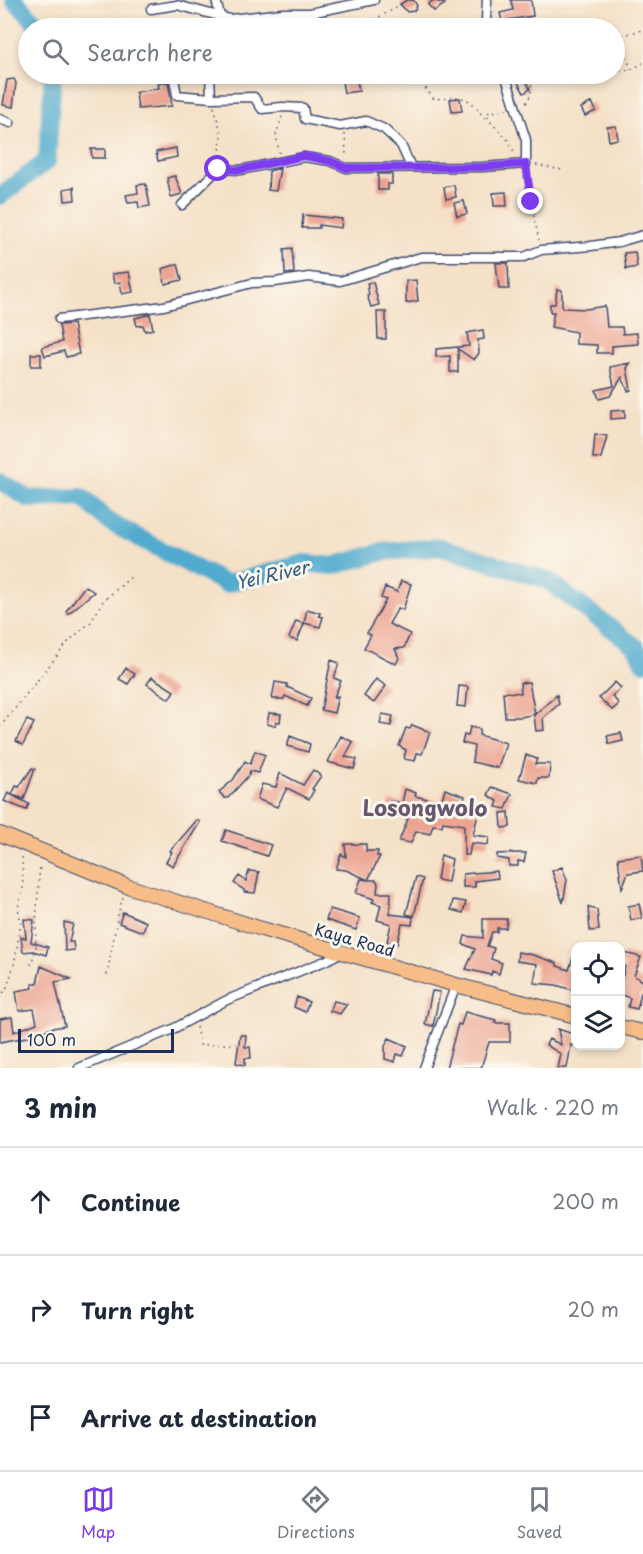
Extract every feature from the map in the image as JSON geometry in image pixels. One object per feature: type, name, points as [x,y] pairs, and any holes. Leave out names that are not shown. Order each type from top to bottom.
[{"type":"main road","name":"Kaya Road","points":[[0,834],[127,886],[342,952],[571,1015]]},
{"type":"main road","points":[[625,1028],[643,1032]]},
{"type":"street","points":[[216,0],[220,16]]},
{"type":"street","points":[[239,18],[283,13],[309,13],[374,0]]},
{"type":"street","points":[[486,18],[487,0]]},
{"type":"street","points":[[151,9],[177,5],[227,18]]},
{"type":"street","points":[[175,84],[177,95],[211,98],[254,97],[262,109],[303,108],[305,119],[340,126],[366,121],[384,129],[401,145],[411,167]]},
{"type":"street","points":[[210,84],[211,98]]},
{"type":"street","points":[[182,205],[218,169],[240,170],[304,156],[330,161],[346,168],[482,167],[526,164],[526,140],[509,84]]},
{"type":"street","points":[[0,119],[10,123]]},
{"type":"street","points":[[59,319],[164,306],[252,284],[309,277],[340,281],[421,257],[525,257],[541,250],[619,242],[643,235]]},
{"type":"street","points":[[80,1068],[173,1029],[227,1000],[325,962],[342,952]]},
{"type":"street","points":[[424,1068],[456,985]]},
{"type":"path","points":[[377,18],[400,6],[402,0]]},
{"type":"path","points":[[625,34],[643,30]]},
{"type":"path","points":[[625,50],[630,70]]},
{"type":"path","points":[[625,71],[643,63]]},
{"type":"path","points":[[424,84],[434,99],[457,96],[467,99],[508,140],[515,154]]},
{"type":"path","points":[[489,120],[487,113],[517,108],[528,102],[532,93],[531,84]]},
{"type":"path","points":[[211,98],[221,132],[222,148],[218,169]]},
{"type":"path","points":[[282,107],[282,119],[276,135],[282,161]]},
{"type":"path","points":[[340,126],[345,132],[346,168]]},
{"type":"path","points":[[541,250],[526,164],[562,170]]},
{"type":"path","points":[[0,727],[69,641],[91,622],[103,601],[132,576]]},
{"type":"path","points":[[0,998],[7,987],[14,965],[21,924],[18,908],[23,888],[22,843]]},
{"type":"path","points":[[31,965],[36,947],[40,851]]},
{"type":"path","points":[[107,975],[118,914],[127,886]]},
{"type":"path","points":[[194,1018],[200,1045],[236,1044]]},
{"type":"building","points":[[407,0],[415,2],[417,6],[414,11],[407,12],[400,4]]},
{"type":"building","points":[[511,0],[531,0],[533,16],[501,18],[500,13],[513,10]]},
{"type":"building","points":[[432,1],[445,4],[434,11],[428,5]]},
{"type":"building","points":[[14,79],[16,83],[13,107],[3,105],[7,80]]},
{"type":"building","points":[[158,84],[168,84],[172,106],[138,109],[136,92],[159,88]]},
{"type":"building","points":[[342,84],[358,84],[359,91],[344,93]]},
{"type":"building","points":[[519,84],[528,84],[530,89],[524,93]]},
{"type":"building","points":[[460,98],[462,111],[452,112],[450,99]]},
{"type":"building","points":[[592,102],[596,111],[585,116],[581,108]]},
{"type":"building","points":[[616,126],[618,139],[609,141],[607,127]]},
{"type":"building","points":[[176,148],[177,157],[158,161],[156,152]]},
{"type":"building","points":[[91,149],[105,149],[105,158],[92,158]]},
{"type":"building","points":[[280,168],[276,191],[268,190],[269,171]]},
{"type":"building","points":[[378,174],[392,174],[392,184],[388,184],[388,190],[378,190]]},
{"type":"building","points":[[175,176],[182,194],[171,197],[167,178]]},
{"type":"building","points":[[146,184],[150,206],[139,208],[138,202],[128,203],[126,195],[138,193],[137,185]]},
{"type":"building","points":[[454,185],[456,197],[446,199],[444,187]]},
{"type":"building","points":[[74,187],[75,200],[65,201],[64,189]]},
{"type":"building","points":[[506,192],[507,206],[494,206],[493,193]]},
{"type":"building","points":[[464,201],[467,214],[457,216],[454,203]]},
{"type":"building","points":[[303,215],[342,219],[341,228],[319,225],[319,228],[302,228]]},
{"type":"building","points":[[292,248],[294,273],[285,274],[284,249]]},
{"type":"building","points":[[635,252],[637,267],[626,269],[624,253]]},
{"type":"building","points":[[496,263],[508,263],[509,289],[499,289]]},
{"type":"building","points":[[178,264],[182,280],[165,284],[162,269]]},
{"type":"building","points":[[129,272],[133,292],[122,294],[120,282],[114,283],[112,274]]},
{"type":"building","points":[[416,280],[418,301],[406,303],[406,281]]},
{"type":"building","points":[[373,282],[379,305],[371,307],[367,295],[369,295],[367,283]]},
{"type":"building","points":[[557,289],[562,290],[562,308],[586,309],[605,306],[607,327],[622,327],[623,334],[637,333],[638,344],[612,346],[612,353],[597,353],[597,345],[576,344],[576,332],[551,327],[554,312],[550,312],[550,304],[555,304]]},
{"type":"building","points":[[377,312],[386,312],[386,339],[378,339]]},
{"type":"building","points":[[150,314],[153,329],[145,331],[143,325],[137,326],[135,318]]},
{"type":"building","points":[[73,324],[79,354],[66,357],[64,351],[45,356],[42,347],[62,342],[59,325]]},
{"type":"building","points":[[483,330],[484,339],[478,340],[479,353],[474,360],[458,349],[458,372],[450,372],[450,356],[436,357],[436,349],[469,346],[467,333]]},
{"type":"building","points":[[31,354],[41,354],[41,366],[31,366]]},
{"type":"building","points":[[630,363],[627,368],[631,390],[628,391],[622,377],[610,396],[599,399],[596,390],[614,386],[610,367]]},
{"type":"building","points":[[625,410],[625,418],[611,419],[611,411]]},
{"type":"building","points":[[595,434],[607,436],[601,458],[593,458]]},
{"type":"building","points":[[401,581],[411,584],[403,610],[398,608],[389,624],[410,634],[404,648],[395,649],[399,658],[396,664],[364,648],[371,635],[367,633],[386,600],[381,598],[385,587],[397,592]]},
{"type":"building","points":[[85,586],[94,592],[68,614],[66,611]]},
{"type":"building","points":[[307,609],[320,613],[319,616],[323,617],[320,627],[304,623]]},
{"type":"building","points":[[296,621],[304,624],[297,641],[289,638]]},
{"type":"building","points":[[331,660],[339,663],[334,678],[341,681],[334,697],[338,696],[334,713],[321,710]]},
{"type":"building","points":[[126,668],[135,674],[128,684],[119,679]]},
{"type":"building","points":[[152,677],[174,691],[169,699],[147,684]]},
{"type":"building","points":[[376,679],[386,686],[374,703],[364,696]]},
{"type":"building","points":[[275,682],[287,684],[287,687],[311,698],[307,706],[285,696],[284,699],[272,699]]},
{"type":"building","points":[[529,682],[535,714],[505,717],[503,692],[521,693],[520,683]]},
{"type":"building","points":[[615,682],[621,688],[612,696],[619,704],[612,710],[599,698]]},
{"type":"building","points":[[459,686],[468,687],[466,707],[457,706]]},
{"type":"building","points":[[557,695],[559,704],[543,718],[544,730],[536,731],[534,715]]},
{"type":"building","points":[[269,713],[281,714],[280,722],[276,722],[275,726],[267,724]]},
{"type":"building","points":[[382,714],[393,716],[391,726],[380,724]]},
{"type":"building","points":[[27,720],[34,723],[23,745],[16,741]]},
{"type":"building","points":[[412,725],[430,732],[422,754],[417,753],[415,761],[404,759],[406,750],[399,746],[406,728],[410,729]]},
{"type":"building","points":[[470,727],[480,729],[479,735],[506,743],[498,768],[472,762],[474,746],[462,743],[464,735],[468,736]]},
{"type":"building","points":[[621,733],[623,741],[609,744],[607,736]]},
{"type":"building","points":[[290,736],[310,744],[308,752],[287,746]]},
{"type":"building","points":[[341,736],[353,742],[345,757],[357,759],[354,769],[328,762]]},
{"type":"building","points":[[255,751],[265,755],[258,773],[250,771],[228,798],[225,798],[219,792],[233,780],[245,761],[250,764]]},
{"type":"building","points":[[526,755],[537,759],[535,764],[550,764],[549,778],[538,778],[537,783],[519,779]]},
{"type":"building","points":[[32,768],[35,769],[24,799],[12,795],[16,786],[19,787]]},
{"type":"building","points":[[313,770],[321,776],[312,789],[314,790],[309,799],[287,788],[277,807],[257,799],[262,784],[276,787],[280,773],[303,785]]},
{"type":"building","points":[[492,787],[512,794],[506,809],[496,807],[498,801],[488,795]]},
{"type":"building","points":[[405,789],[416,793],[415,796],[441,802],[445,789],[465,796],[461,810],[478,814],[473,835],[489,837],[488,845],[471,843],[469,855],[464,855],[464,825],[443,822],[442,826],[433,825],[430,834],[416,831],[411,843],[399,841],[408,819],[401,818],[402,811],[388,809],[390,801],[402,803]]},
{"type":"building","points":[[8,793],[29,804],[26,810],[4,801]]},
{"type":"building","points":[[509,812],[510,827],[502,828],[501,813]]},
{"type":"building","points":[[197,820],[200,822],[173,866],[166,862],[172,852],[170,851]]},
{"type":"building","points":[[226,830],[271,845],[267,856],[222,841]]},
{"type":"building","points":[[345,844],[366,844],[366,851],[378,851],[377,856],[380,856],[368,880],[346,870],[336,869],[341,854],[346,857]]},
{"type":"building","points":[[526,853],[524,862],[518,861],[518,866],[509,866],[509,860],[497,858],[497,854]]},
{"type":"building","points":[[441,855],[452,859],[448,882],[437,880]]},
{"type":"building","points":[[641,855],[643,871],[628,873],[622,888],[618,858]]},
{"type":"building","points":[[562,867],[567,880],[563,903],[552,871]]},
{"type":"building","points":[[249,871],[259,872],[255,893],[244,892],[234,883],[239,876],[246,881]]},
{"type":"building","points":[[497,871],[498,878],[475,881],[475,887],[463,887],[463,874]]},
{"type":"building","points":[[416,877],[423,879],[414,916],[406,914]]},
{"type":"building","points":[[361,879],[376,880],[377,893],[391,893],[390,914],[413,917],[412,925],[402,924],[397,944],[387,942],[391,924],[377,920],[381,905],[372,902],[374,899],[356,893]]},
{"type":"building","points":[[453,900],[466,902],[463,913],[451,910]]},
{"type":"building","points":[[639,904],[642,918],[631,920],[628,906]]},
{"type":"building","points":[[588,907],[597,910],[599,930],[590,931]]},
{"type":"building","points":[[330,909],[360,918],[356,930],[326,920]]},
{"type":"building","points":[[123,912],[146,922],[143,932],[119,923]]},
{"type":"building","points":[[24,919],[34,920],[31,942],[48,947],[46,955],[33,951],[23,952],[21,937],[26,938]]},
{"type":"building","points":[[483,919],[507,919],[506,928],[497,928],[497,932],[492,932],[487,946],[494,948],[491,959],[502,963],[499,974],[492,971],[491,975],[466,969],[475,949],[463,944],[465,936],[483,938]]},
{"type":"building","points":[[64,922],[73,924],[69,942],[73,942],[74,950],[65,951]]},
{"type":"building","points":[[518,952],[557,963],[557,966],[569,970],[571,964],[571,990],[556,985],[534,983],[537,964],[517,961]]},
{"type":"building","points":[[625,953],[641,957],[634,976],[643,981],[643,996],[641,993],[637,1009],[628,1007],[630,998],[625,996]]},
{"type":"building","points":[[41,966],[71,979],[55,982],[65,1026],[0,1042],[0,1019],[12,1017],[14,1032],[37,1023],[34,1009],[19,1011],[16,991],[33,988],[32,984],[37,983]]},
{"type":"building","points":[[432,991],[440,992],[433,1026],[425,1024]]},
{"type":"building","points":[[297,997],[309,1002],[305,1012],[294,1007]]},
{"type":"building","points":[[334,1001],[347,1004],[340,1014],[330,1011]]},
{"type":"building","points":[[465,1012],[496,1020],[495,1023],[510,1023],[510,1042],[489,1042],[481,1068],[446,1068],[458,1024],[461,1025]]},
{"type":"building","points":[[558,1029],[571,1033],[567,1068],[558,1068],[561,1054],[546,1045],[549,1039],[561,1045]]},
{"type":"building","points":[[240,1035],[246,1035],[245,1047],[250,1047],[251,1058],[245,1058],[245,1065],[236,1063]]},
{"type":"building","points":[[389,1038],[407,1046],[403,1056],[397,1054],[395,1062],[385,1059],[385,1046]]},
{"type":"waterway","name":"Yei River","points":[[14,0],[31,18]]},
{"type":"waterway","name":"Yei River","points":[[0,196],[47,161],[52,84]]},
{"type":"waterway","name":"Yei River","points":[[0,481],[29,499],[82,497],[109,522],[226,584],[305,563],[333,566],[382,552],[441,547],[547,580],[636,647],[643,662]]},
{"type":"district","name":"Losongwolo","points":[[425,806]]},
{"type":"route","points":[[218,169],[240,170],[304,156],[330,161],[346,168],[482,167],[526,164],[531,202]]}]
